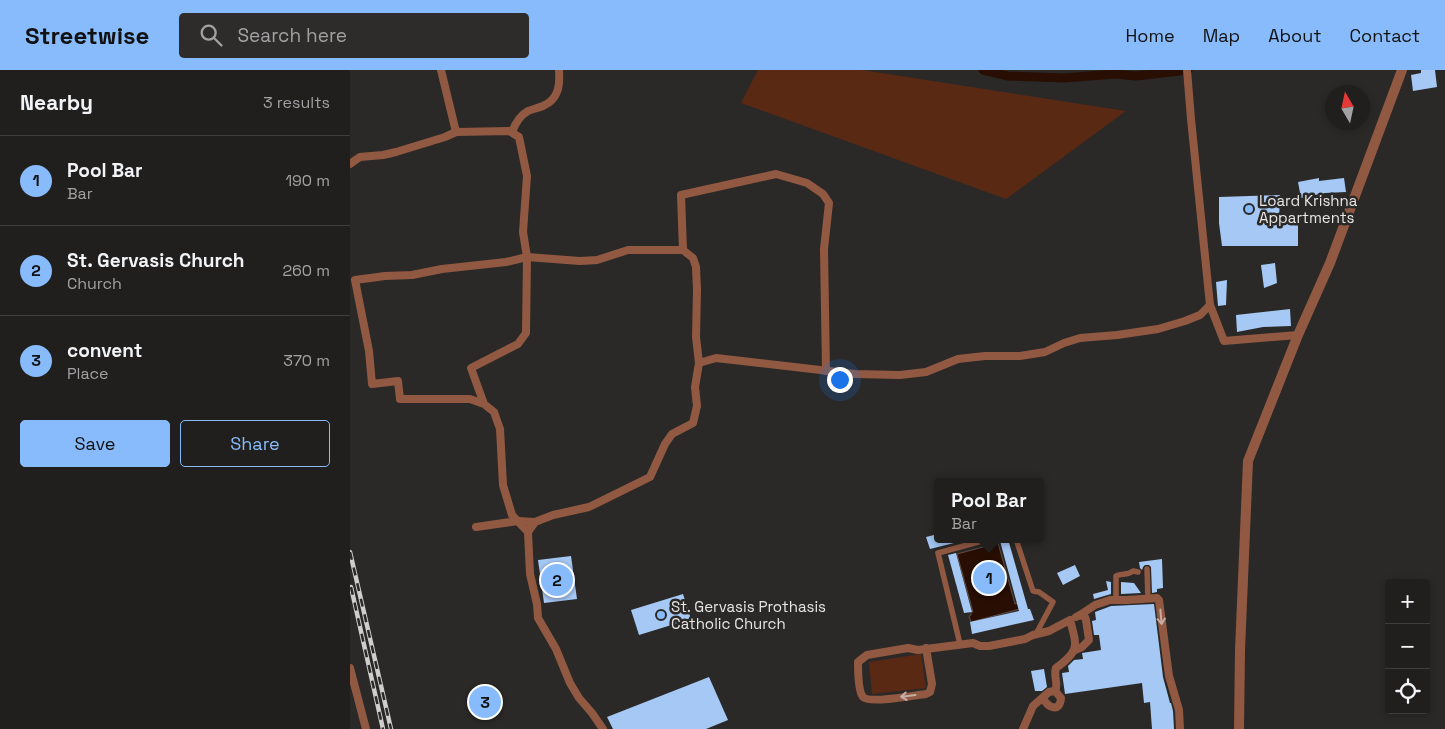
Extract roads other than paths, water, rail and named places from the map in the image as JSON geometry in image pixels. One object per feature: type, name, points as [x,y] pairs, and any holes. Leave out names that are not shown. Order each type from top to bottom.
[{"type":"street","points":[[441,70],[456,132]]},
{"type":"street","points":[[512,132],[516,122],[524,114],[529,110],[549,103],[557,94],[560,84],[559,70]]},
{"type":"street","points":[[1238,729],[1248,461],[1298,334],[1330,263],[1402,70]]},
{"type":"street","points":[[1188,74],[1210,305],[1224,341],[1298,334]]},
{"type":"street","points":[[350,164],[360,157],[396,152],[445,138],[456,132],[509,131],[519,137],[527,176],[523,232],[527,257],[526,333],[518,344],[471,368],[484,404]]},
{"type":"street","points":[[683,250],[680,195],[776,174],[807,183],[823,194],[829,203],[824,249],[826,370]]},
{"type":"street","points":[[476,527],[518,521],[535,522],[552,515],[589,506],[650,477],[665,444],[672,434],[693,423],[697,406],[695,387],[699,363],[696,337],[696,267],[693,258],[683,250],[628,250],[597,260],[580,261],[527,257],[506,262],[442,269],[412,275],[352,280],[370,351],[372,384],[398,381],[400,400],[470,399],[484,404],[494,412],[500,429],[503,485],[512,515],[518,521],[528,532]]},
{"type":"street","points":[[699,363],[716,358],[855,374],[900,375],[926,372],[958,359],[1020,356],[1045,352],[1080,338],[1158,329],[1200,315],[1210,305]]},
{"type":"street","points":[[535,522],[528,532],[530,574],[537,604],[538,618],[556,649],[570,683],[603,729]]},
{"type":"street","points":[[960,644],[938,553],[974,543]]},
{"type":"street","points":[[1017,543],[1033,591],[1039,592],[1053,602],[1036,634]]},
{"type":"street","points":[[1147,569],[1148,599]]},
{"type":"street","points":[[1116,600],[1116,576],[1120,574],[1128,575],[1133,571],[1138,572]]},
{"type":"street","points":[[926,648],[932,684],[930,692],[918,695],[865,699],[860,685],[858,662],[867,655],[908,648],[918,650],[926,648],[973,643],[985,646],[1049,631],[1095,605],[1116,600],[1157,598],[1160,604],[1169,676],[1179,710],[1180,729]]},
{"type":"street","points":[[1055,691],[1057,688],[1056,668],[1089,640],[1086,620],[1080,615]]},
{"type":"street","points":[[1070,620],[1076,650]]},
{"type":"street","points":[[350,668],[353,692],[366,729]]},
{"type":"street","points":[[1023,729],[1033,706],[1049,692],[1055,691]]},
{"type":"street","points":[[1043,698],[1048,706],[1057,707],[1060,698],[1055,691]]},
{"type":"street","points":[[1028,729],[1043,698]]},
{"type":"waterway","points":[[983,70],[1008,76],[1064,78],[1115,74],[1136,76],[1188,70]]},
{"type":"railway","points":[[350,552],[391,729]]},
{"type":"railway","points":[[351,587],[383,729]]},
{"type":"place","name":"Loard Krishna Appartments","points":[[1249,209]]},
{"type":"place","name":"Pool Bar","points":[[989,578]]},
{"type":"place","name":"St. Gervasis Church","points":[[557,580]]},
{"type":"place","name":"St. Gervasis Prothasis Catholic Church","points":[[661,615]]},
{"type":"place","name":"convent","points":[[485,702]]}]
